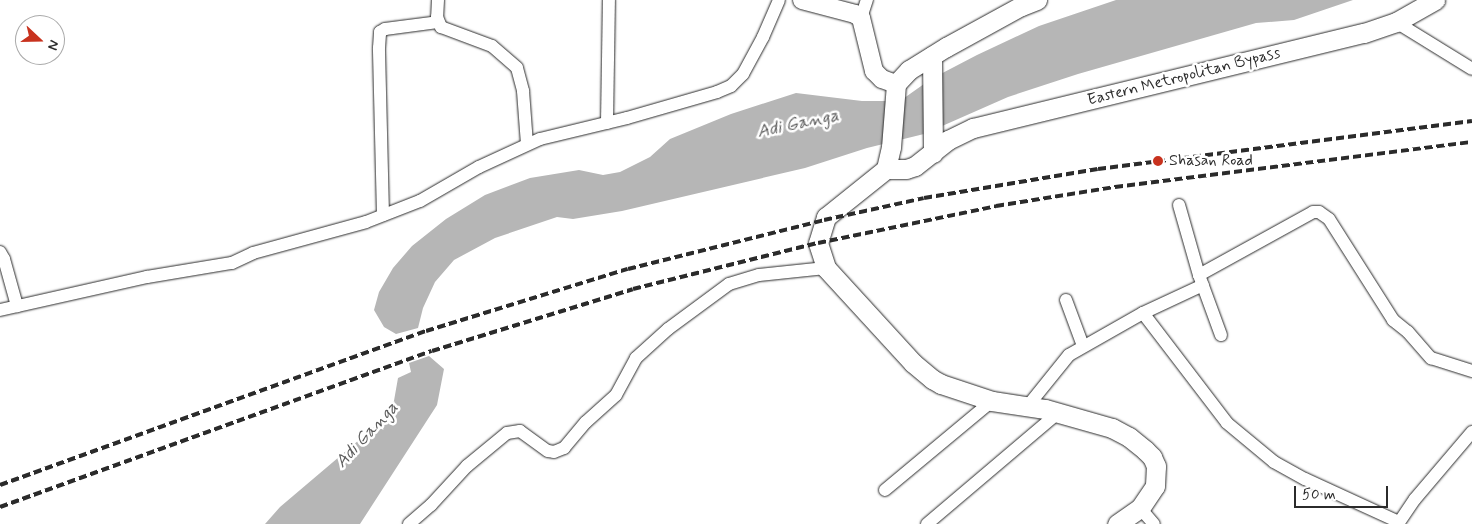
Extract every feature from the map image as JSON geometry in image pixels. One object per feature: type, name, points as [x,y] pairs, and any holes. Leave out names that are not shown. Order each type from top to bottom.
[{"type":"main road","points":[[802,0],[855,14],[861,18],[874,71],[896,90]]},
{"type":"main road","points":[[1037,0],[997,19],[909,70],[896,90],[891,147],[886,169],[824,220],[818,243],[826,268],[913,362],[932,379],[992,400],[1058,412],[1112,428],[1129,437],[1152,457],[1157,474],[1155,486],[1140,508],[1117,524]]},
{"type":"main road","name":"Eastern Metropolitan Bypass","points":[[886,169],[906,169],[915,166],[933,147],[974,128],[1355,36],[1396,22],[1435,0]]},
{"type":"main road","points":[[932,56],[933,147]]},
{"type":"street","points":[[438,0],[438,22],[447,31],[492,46],[517,68],[523,91],[527,144]]},
{"type":"street","points":[[607,123],[609,0]]},
{"type":"street","points":[[0,310],[147,277],[232,263],[252,253],[366,222],[420,202],[478,166],[527,144],[607,123],[731,86],[743,74],[755,55],[779,0]]},
{"type":"street","points":[[861,18],[867,0]]},
{"type":"street","points":[[383,215],[380,32],[385,29],[438,22]]},
{"type":"street","points":[[1396,22],[1472,69]]},
{"type":"street","points":[[1179,205],[1201,280],[1221,335]]},
{"type":"street","points":[[1027,407],[1058,367],[1083,346],[1201,280],[1313,212],[1319,212],[1329,219],[1393,320],[1408,332],[1430,358],[1472,372]]},
{"type":"street","points":[[0,252],[17,306]]},
{"type":"street","points":[[409,524],[431,505],[467,466],[507,433],[520,431],[554,452],[564,448],[586,422],[616,395],[636,358],[662,334],[729,284],[759,275],[826,268]]},
{"type":"street","points":[[1066,300],[1083,346]]},
{"type":"street","points":[[1142,313],[1227,423],[1274,462],[1305,479],[1399,523],[1415,498],[1472,432]]},
{"type":"street","points":[[885,490],[992,400]]},
{"type":"street","points":[[926,524],[1058,412]]},
{"type":"street","points":[[1140,508],[1154,524]]},
{"type":"water","name":"Adi Ganga","points":[[1116,0],[1353,0],[1294,20],[1256,23],[1078,74],[1008,97],[924,134],[867,148],[805,168],[622,211],[573,219],[557,217],[495,238],[454,260],[435,282],[423,308],[418,328],[396,334],[384,327],[374,310],[379,292],[393,268],[412,246],[446,219],[485,195],[530,178],[579,170],[603,175],[620,172],[650,157],[670,139],[731,114],[796,93],[862,101],[900,101],[931,79],[1039,26]]},
{"type":"water","name":"Adi Ganga","points":[[429,356],[444,369],[437,405],[360,524],[265,524],[280,507],[392,412],[398,378],[411,372],[409,363]]},
{"type":"railway","points":[[0,485],[426,331],[628,269],[824,220],[924,198],[1098,169],[1472,121]]},
{"type":"railway","points":[[0,507],[432,351],[633,289],[818,243],[996,206],[1115,187],[1472,142]]},
{"type":"place","name":"Shasan Road","points":[[1158,161]]}]
